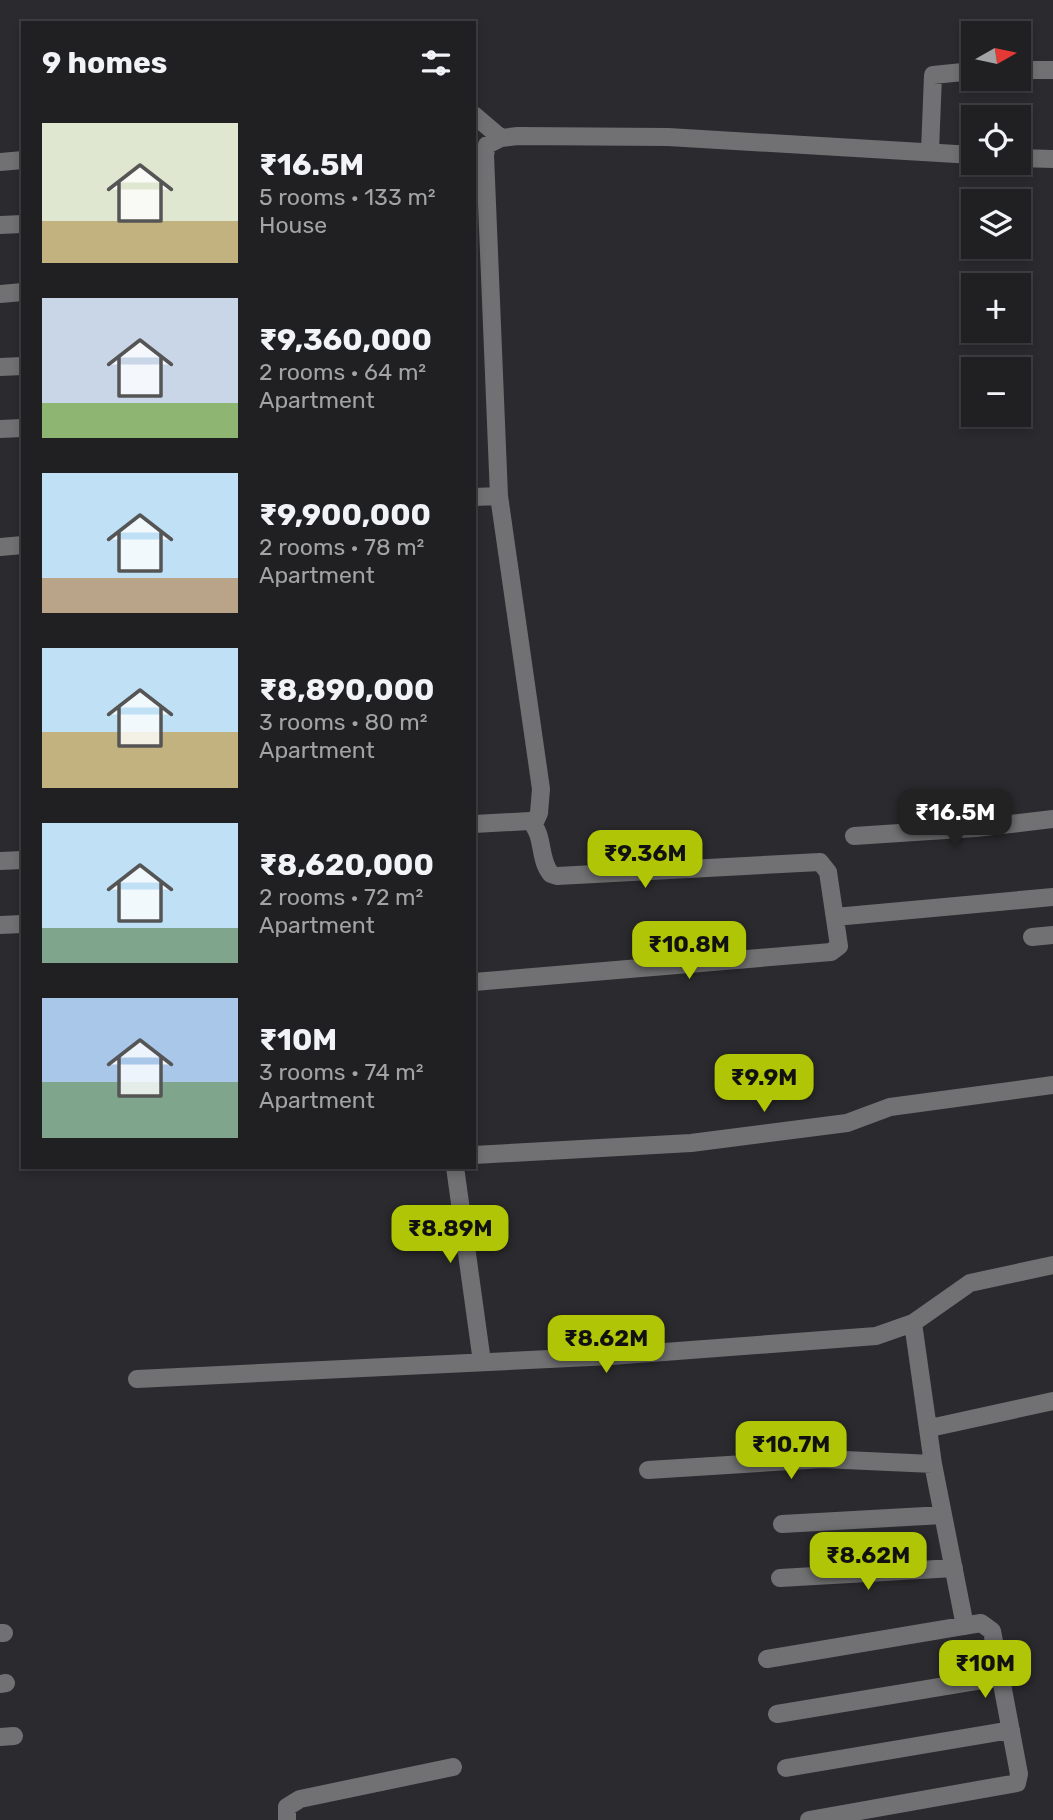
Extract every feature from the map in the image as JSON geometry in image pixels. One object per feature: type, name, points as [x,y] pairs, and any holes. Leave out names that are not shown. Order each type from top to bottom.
[{"type":"street","points":[[1031,71],[1053,70]]},
{"type":"street","points":[[930,152],[933,75],[961,72]]},
{"type":"street","points":[[476,117],[501,138]]},
{"type":"street","points":[[476,982],[638,966],[831,952],[839,946],[828,872],[820,862],[557,876],[551,874],[545,866],[534,824],[541,803],[541,789],[499,496],[485,155],[487,145],[501,138],[668,137],[961,154]]},
{"type":"street","points":[[1031,158],[1053,159]]},
{"type":"street","points":[[0,162],[21,160]]},
{"type":"street","points":[[0,225],[21,224]]},
{"type":"street","points":[[0,294],[21,292]]},
{"type":"street","points":[[0,367],[21,366]]},
{"type":"street","points":[[0,429],[21,428]]},
{"type":"street","points":[[476,497],[499,496]]},
{"type":"street","points":[[0,547],[21,545]]},
{"type":"street","points":[[476,824],[525,820],[534,824]]},
{"type":"street","points":[[854,836],[1053,820]]},
{"type":"street","points":[[0,861],[21,860]]},
{"type":"street","points":[[835,917],[1053,897]]},
{"type":"street","points":[[0,925],[21,924]]},
{"type":"street","points":[[1032,937],[1053,935]]},
{"type":"street","points":[[476,1155],[691,1143],[847,1123],[890,1107],[1053,1085]]},
{"type":"street","points":[[455,1169],[482,1362]]},
{"type":"street","points":[[137,1378],[482,1362],[815,1343],[876,1336],[913,1323],[970,1283],[1053,1265]]},
{"type":"street","points":[[913,1323],[933,1464],[965,1626]]},
{"type":"street","points":[[930,1428],[1053,1401]]},
{"type":"street","points":[[648,1470],[823,1459],[933,1464]]},
{"type":"street","points":[[782,1524],[943,1515]]},
{"type":"street","points":[[780,1578],[954,1568]]},
{"type":"street","points":[[767,1659],[981,1623],[989,1626],[1019,1774],[1017,1783],[808,1820]]},
{"type":"street","points":[[777,1714],[1000,1677]]},
{"type":"street","points":[[786,1768],[1011,1730]]},
{"type":"street","points":[[292,1808],[453,1767]]}]
